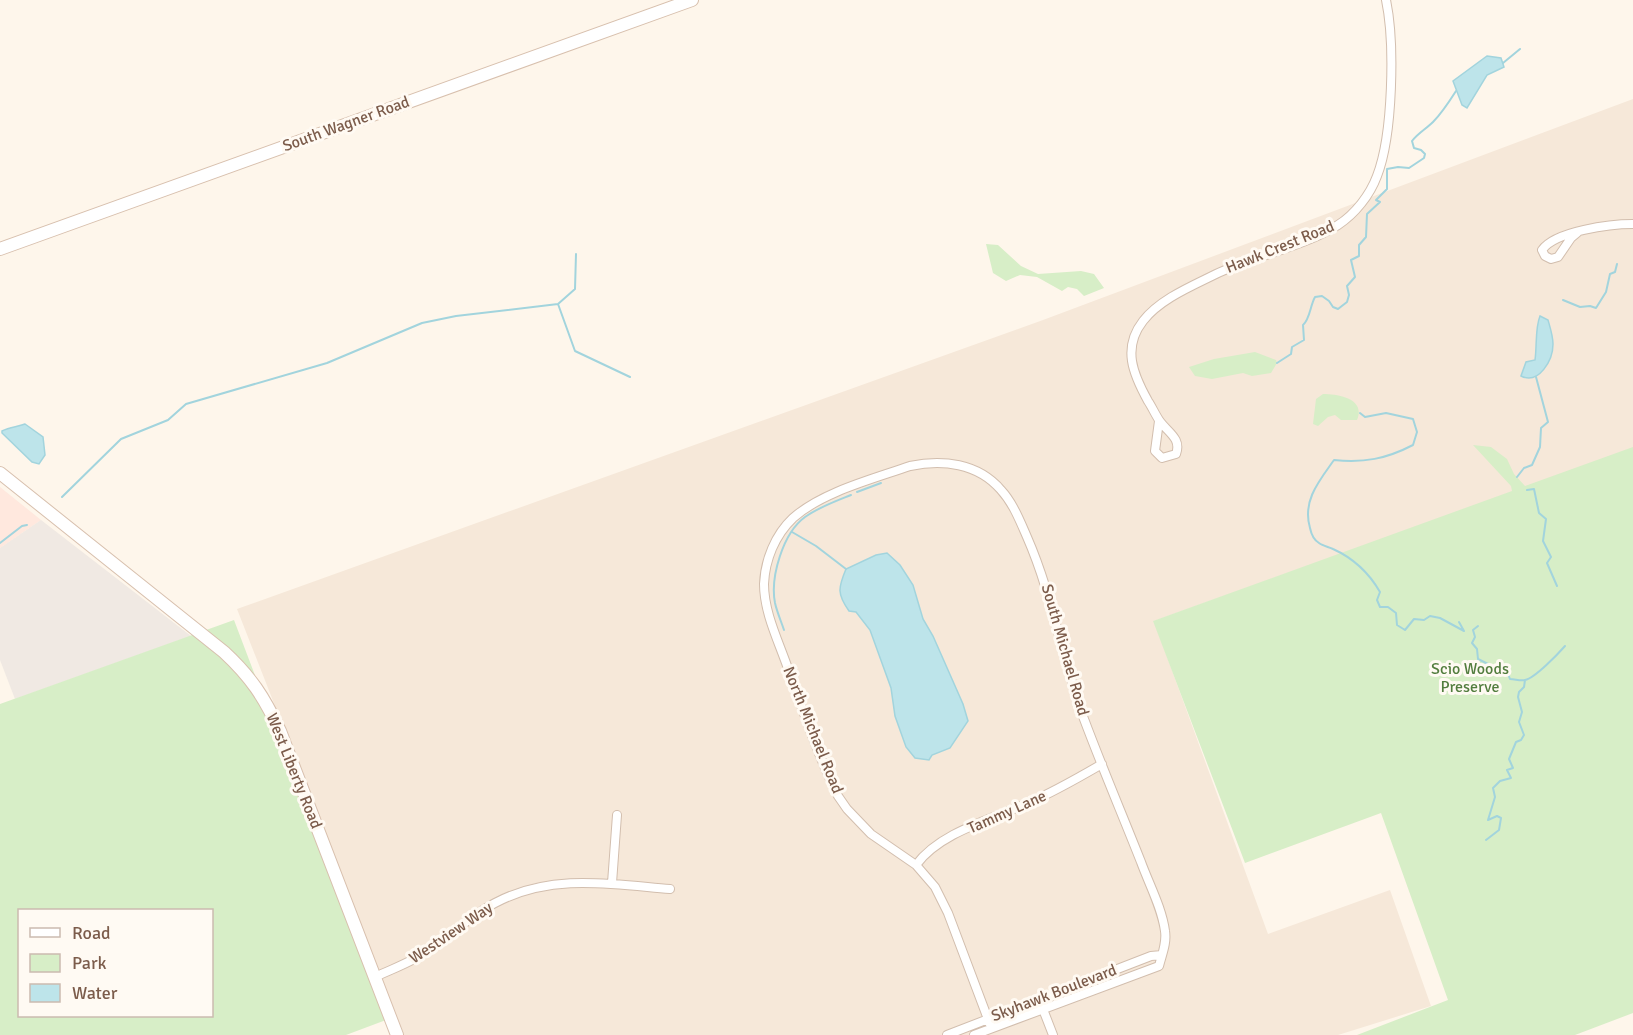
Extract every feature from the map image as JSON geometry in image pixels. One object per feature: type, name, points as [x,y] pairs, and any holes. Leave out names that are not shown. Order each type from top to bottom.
[{"type":"main road","name":"South Wagner Road","points":[[0,249],[692,0]]},
{"type":"main road","name":"West Liberty Road","points":[[0,473],[224,652],[251,680],[268,705],[280,731],[397,1035]]},
{"type":"street","name":"Hawk Crest Road","points":[[1160,421],[1131,365],[1134,337],[1143,321],[1155,308],[1196,284],[1233,266],[1326,231],[1353,213],[1367,196],[1377,176],[1386,143],[1390,84],[1386,0]]},
{"type":"street","points":[[1577,233],[1633,224]]},
{"type":"street","name":"South Michael Road","points":[[910,466],[930,462],[972,468],[991,479],[1016,512],[1045,582],[1072,682],[1101,764],[1166,931],[1162,955]]},
{"type":"street","name":"North Michael Road","points":[[910,466],[824,498],[791,520],[775,541],[766,568],[764,584],[768,613],[838,796],[871,834],[916,865],[935,887],[942,899],[991,1028]]},
{"type":"street","name":"Tammy Lane","points":[[916,865],[933,848],[970,827],[1038,799],[1101,764]]},
{"type":"street","points":[[612,883],[617,815]]},
{"type":"street","name":"Westview Way","points":[[375,977],[430,950],[481,911],[498,901],[541,887],[578,882],[670,889]]},
{"type":"street","name":"Skyhawk Boulevard","points":[[946,1035],[1151,956],[1162,955],[1159,966],[974,1035]]},
{"type":"street","points":[[1039,999],[1053,1035]]},
{"type":"shaded area","points":[[1633,99],[1633,449],[1154,621],[1268,934],[1390,890],[1431,1006],[1338,1035],[404,1035],[237,609],[1043,320]]},
{"type":"shaded area","points":[[0,487],[41,520],[0,548]]},
{"type":"shaded area","points":[[41,520],[191,636],[15,699],[0,660],[0,548]]},
{"type":"green space","points":[[986,244],[998,245],[1021,266],[1038,274],[1081,271],[1094,274],[1104,288],[1084,296],[1077,289],[1068,287],[1062,291],[1037,277],[1020,275],[1006,281],[993,273]]},
{"type":"green space","points":[[1255,352],[1276,360],[1277,363],[1271,373],[1252,376],[1243,373],[1212,379],[1195,376],[1189,367],[1214,359]]},
{"type":"green space","points":[[1323,394],[1349,399],[1358,407],[1357,420],[1341,420],[1335,415],[1328,417],[1318,426],[1313,424],[1316,399]]},
{"type":"green space","name":"Scio Woods Preserve","points":[[1473,445],[1491,447],[1507,459],[1514,474],[1525,486],[1633,447],[1633,1013],[1575,1035],[1357,1035],[1448,1000],[1381,813],[1245,863],[1153,621],[1512,491],[1511,486]]},
{"type":"green space","points":[[234,620],[386,1020],[346,1035],[0,1035],[0,704]]},
{"type":"water","points":[[1487,56],[1501,58],[1504,67],[1487,75],[1467,108],[1462,105],[1453,81]]},
{"type":"water","points":[[1540,316],[1548,320],[1553,344],[1551,357],[1539,374],[1528,378],[1521,376],[1526,362],[1535,360]]},
{"type":"water","points":[[25,424],[43,437],[45,455],[39,464],[32,462],[2,433],[2,431]]},
{"type":"water","points":[[887,553],[900,565],[913,585],[923,619],[933,636],[963,704],[968,721],[950,748],[932,755],[929,760],[915,758],[906,747],[895,716],[891,688],[870,630],[856,612],[849,611],[842,600],[840,591],[846,569],[876,555]]},
{"type":"waterway","points":[[1503,63],[1520,49]]},
{"type":"waterway","points":[[1277,363],[1291,354],[1292,347],[1304,340],[1303,325],[1315,297],[1322,296],[1338,309],[1347,302],[1349,295],[1347,286],[1355,277],[1351,260],[1359,256],[1359,245],[1366,237],[1367,214],[1380,202],[1376,200],[1387,189],[1387,169],[1409,168],[1424,158],[1425,154],[1414,148],[1412,141],[1436,119],[1456,91]]},
{"type":"waterway","points":[[558,304],[575,289],[576,254]]},
{"type":"waterway","points":[[1563,300],[1580,307],[1596,308],[1606,292],[1610,274],[1615,272],[1617,264]]},
{"type":"waterway","points":[[62,497],[121,439],[168,420],[186,404],[327,363],[422,323],[456,316],[558,304],[575,351],[630,377]]},
{"type":"waterway","points":[[1517,477],[1524,468],[1532,465],[1540,447],[1541,428],[1548,422],[1536,377]]},
{"type":"waterway","points":[[1360,413],[1365,417],[1386,413],[1413,419],[1417,432],[1413,445],[1375,459],[1334,460],[1310,500],[1308,509],[1310,530],[1319,543],[1347,557],[1366,572],[1380,592],[1377,600],[1380,607],[1388,607],[1396,613],[1397,625],[1405,630],[1414,619],[1424,620],[1430,616],[1440,618],[1464,631],[1459,622]]},
{"type":"waterway","points":[[857,492],[881,483]]},
{"type":"waterway","points":[[1527,490],[1534,489],[1539,513],[1546,519],[1543,541],[1551,557],[1547,563],[1557,586]]},
{"type":"waterway","points":[[784,630],[776,606],[774,581],[785,544],[797,524],[805,517],[851,495]]},
{"type":"waterway","points":[[0,543],[22,526],[27,525]]},
{"type":"waterway","points":[[792,532],[816,546],[846,569]]},
{"type":"waterway","points":[[1478,626],[1473,630],[1475,637],[1472,643],[1477,649],[1478,659],[1508,674],[1510,679],[1529,678],[1565,646]]},
{"type":"waterway","points":[[1486,840],[1499,830],[1501,818],[1497,816],[1488,820],[1495,797],[1493,788],[1500,781],[1511,778],[1507,770],[1513,768],[1509,759],[1516,742],[1524,735],[1519,722],[1522,712],[1518,697],[1525,680]]}]
